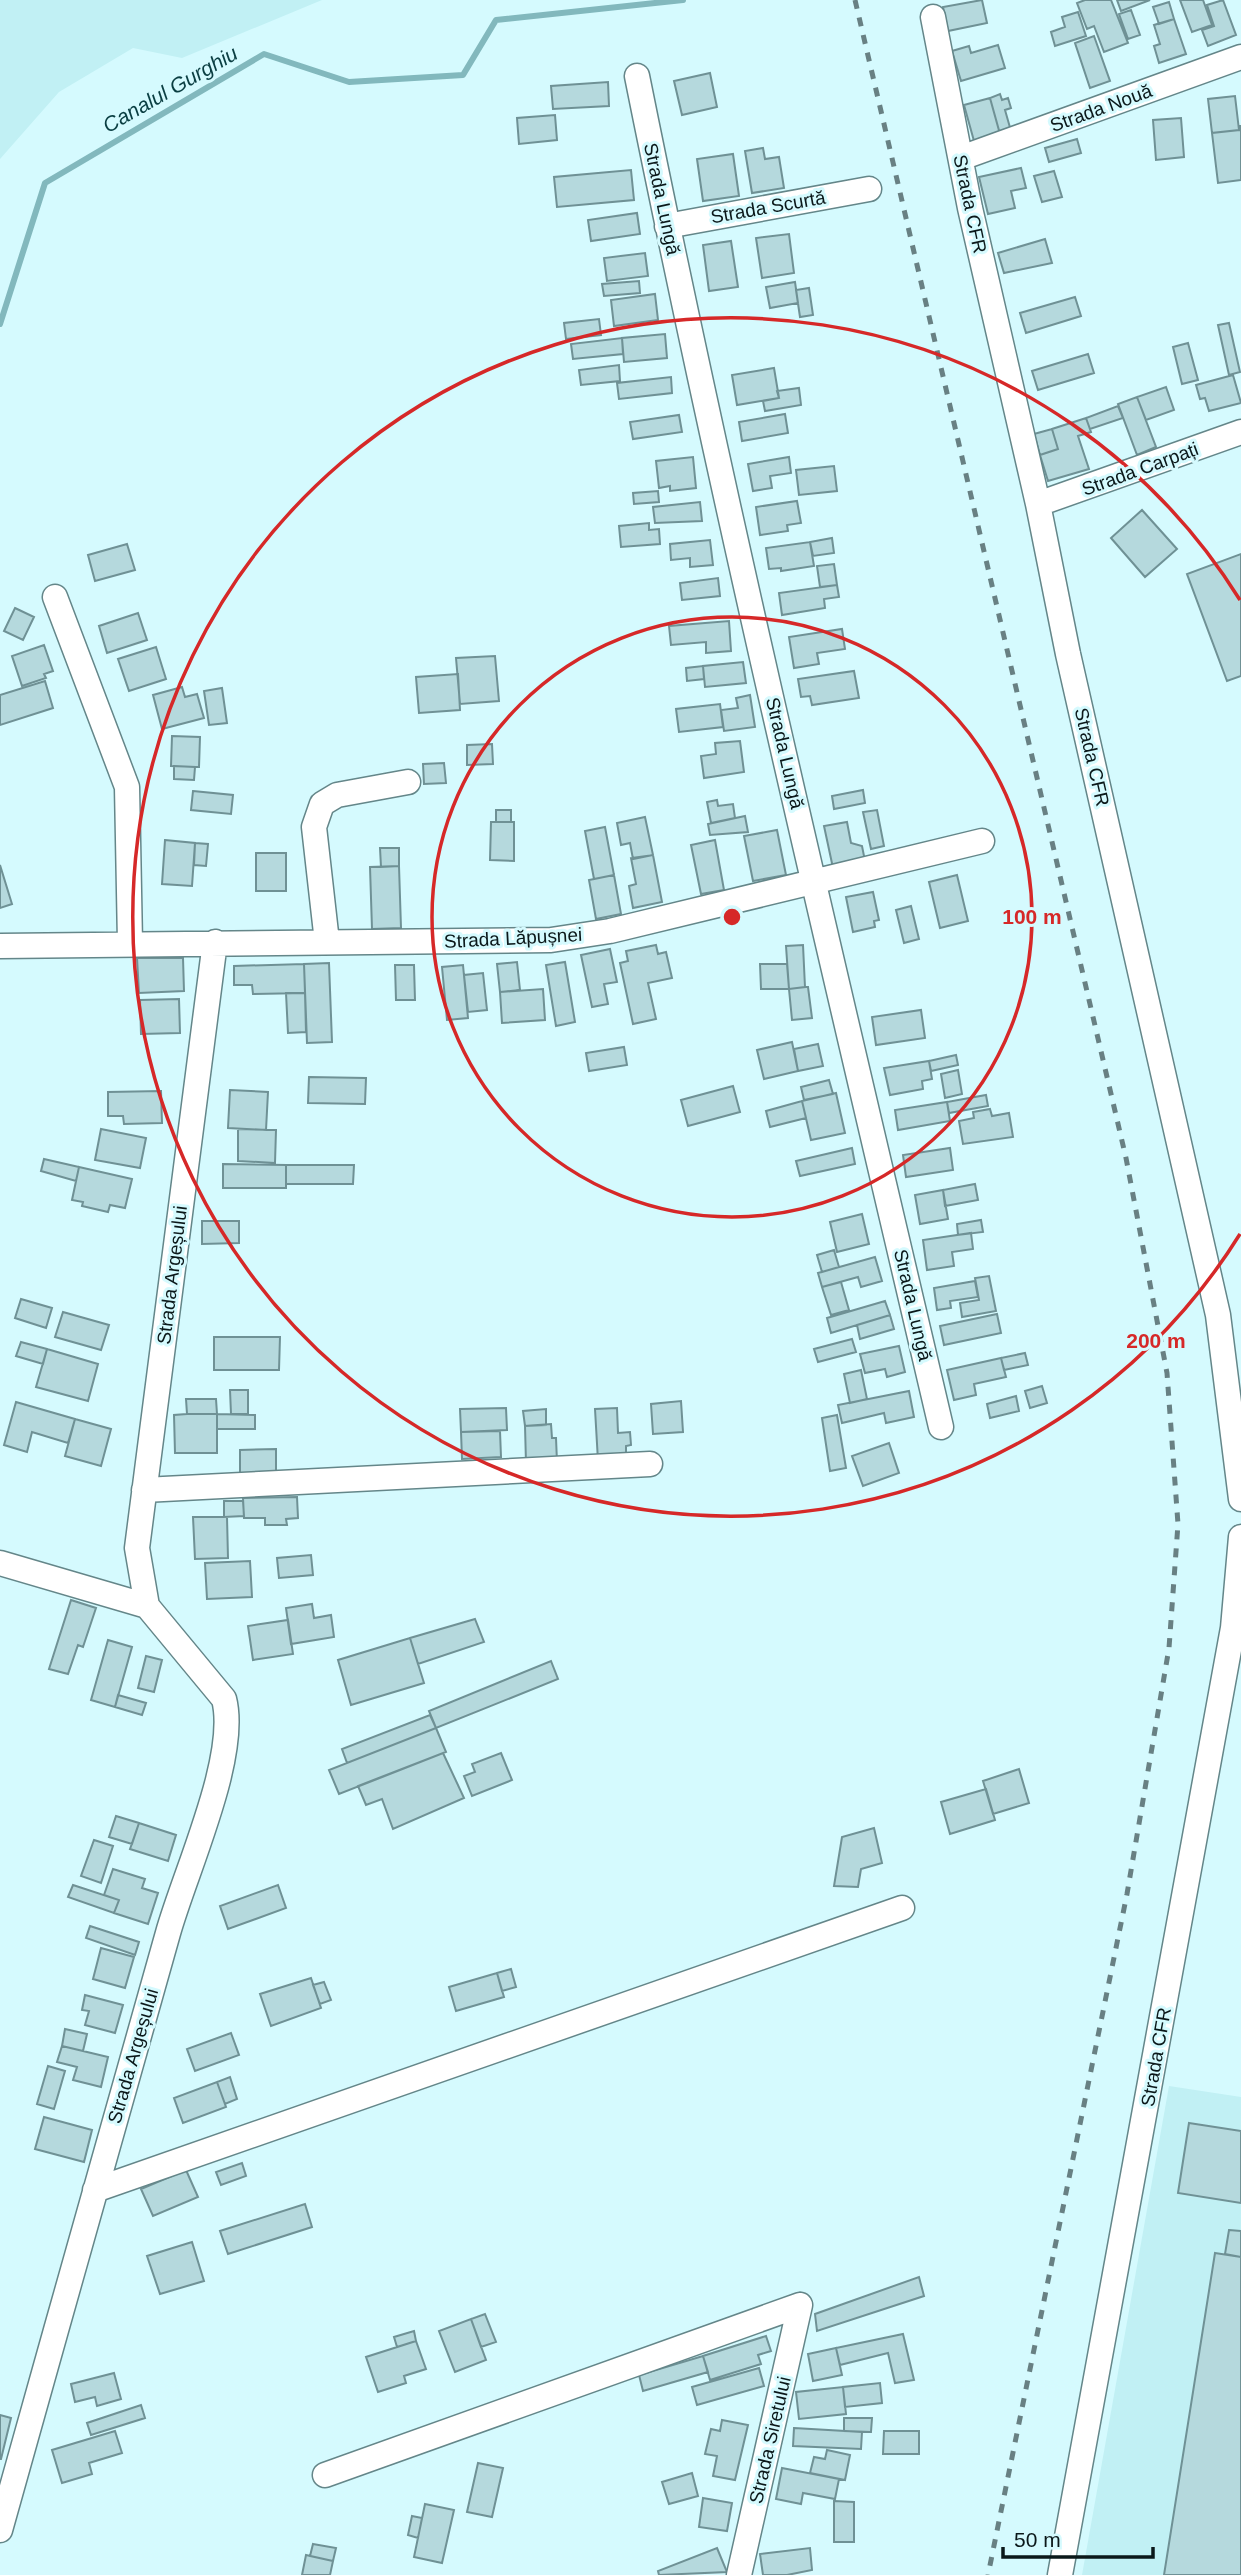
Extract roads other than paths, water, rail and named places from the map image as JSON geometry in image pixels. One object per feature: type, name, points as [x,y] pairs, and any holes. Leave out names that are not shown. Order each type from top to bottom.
[{"type":"street","name":"Strada CFR","points":[[933,17],[1065,642],[1218,1315],[1241,1499]]},
{"type":"street","name":"Strada Nouă","points":[[961,158],[1241,58]]},
{"type":"street","name":"Strada Lungă","points":[[638,76],[667,226],[814,883],[941,1427]]},
{"type":"street","name":"Strada Scurtă","points":[[667,226],[869,189]]},
{"type":"street","name":"Strada Carpați","points":[[1038,504],[1241,432]]},
{"type":"street","points":[[55,597],[127,787],[130,943]]},
{"type":"street","points":[[327,942],[314,827],[322,804],[337,795],[408,782]]},
{"type":"street","name":"Strada Lăpușnei","points":[[0,946],[551,940],[610,931],[982,841]]},
{"type":"street","name":"Strada Argeșului","points":[[1,2525],[173,1915],[226,1753],[226,1708],[214,1684],[147,1606],[136,1548],[215,943]]},
{"type":"street","points":[[144,1490],[650,1464]]},
{"type":"street","name":"Strada CFR","points":[[1060,2575],[1230,1641],[1241,1537]]},
{"type":"street","points":[[0,1563],[147,1606]]},
{"type":"street","points":[[95,2190],[902,1908]]},
{"type":"street","name":"Strada Siretului","points":[[325,2474],[800,2305],[739,2575]]},
{"type":"waterway","name":"Canalul Gurghiu","points":[[0,324],[45,183],[264,54],[349,82],[463,75],[496,20],[683,0]]},
{"type":"railway","points":[[855,0],[1126,1158],[1167,1373],[1178,1524],[1169,1648],[1127,1894],[988,2575]]}]
